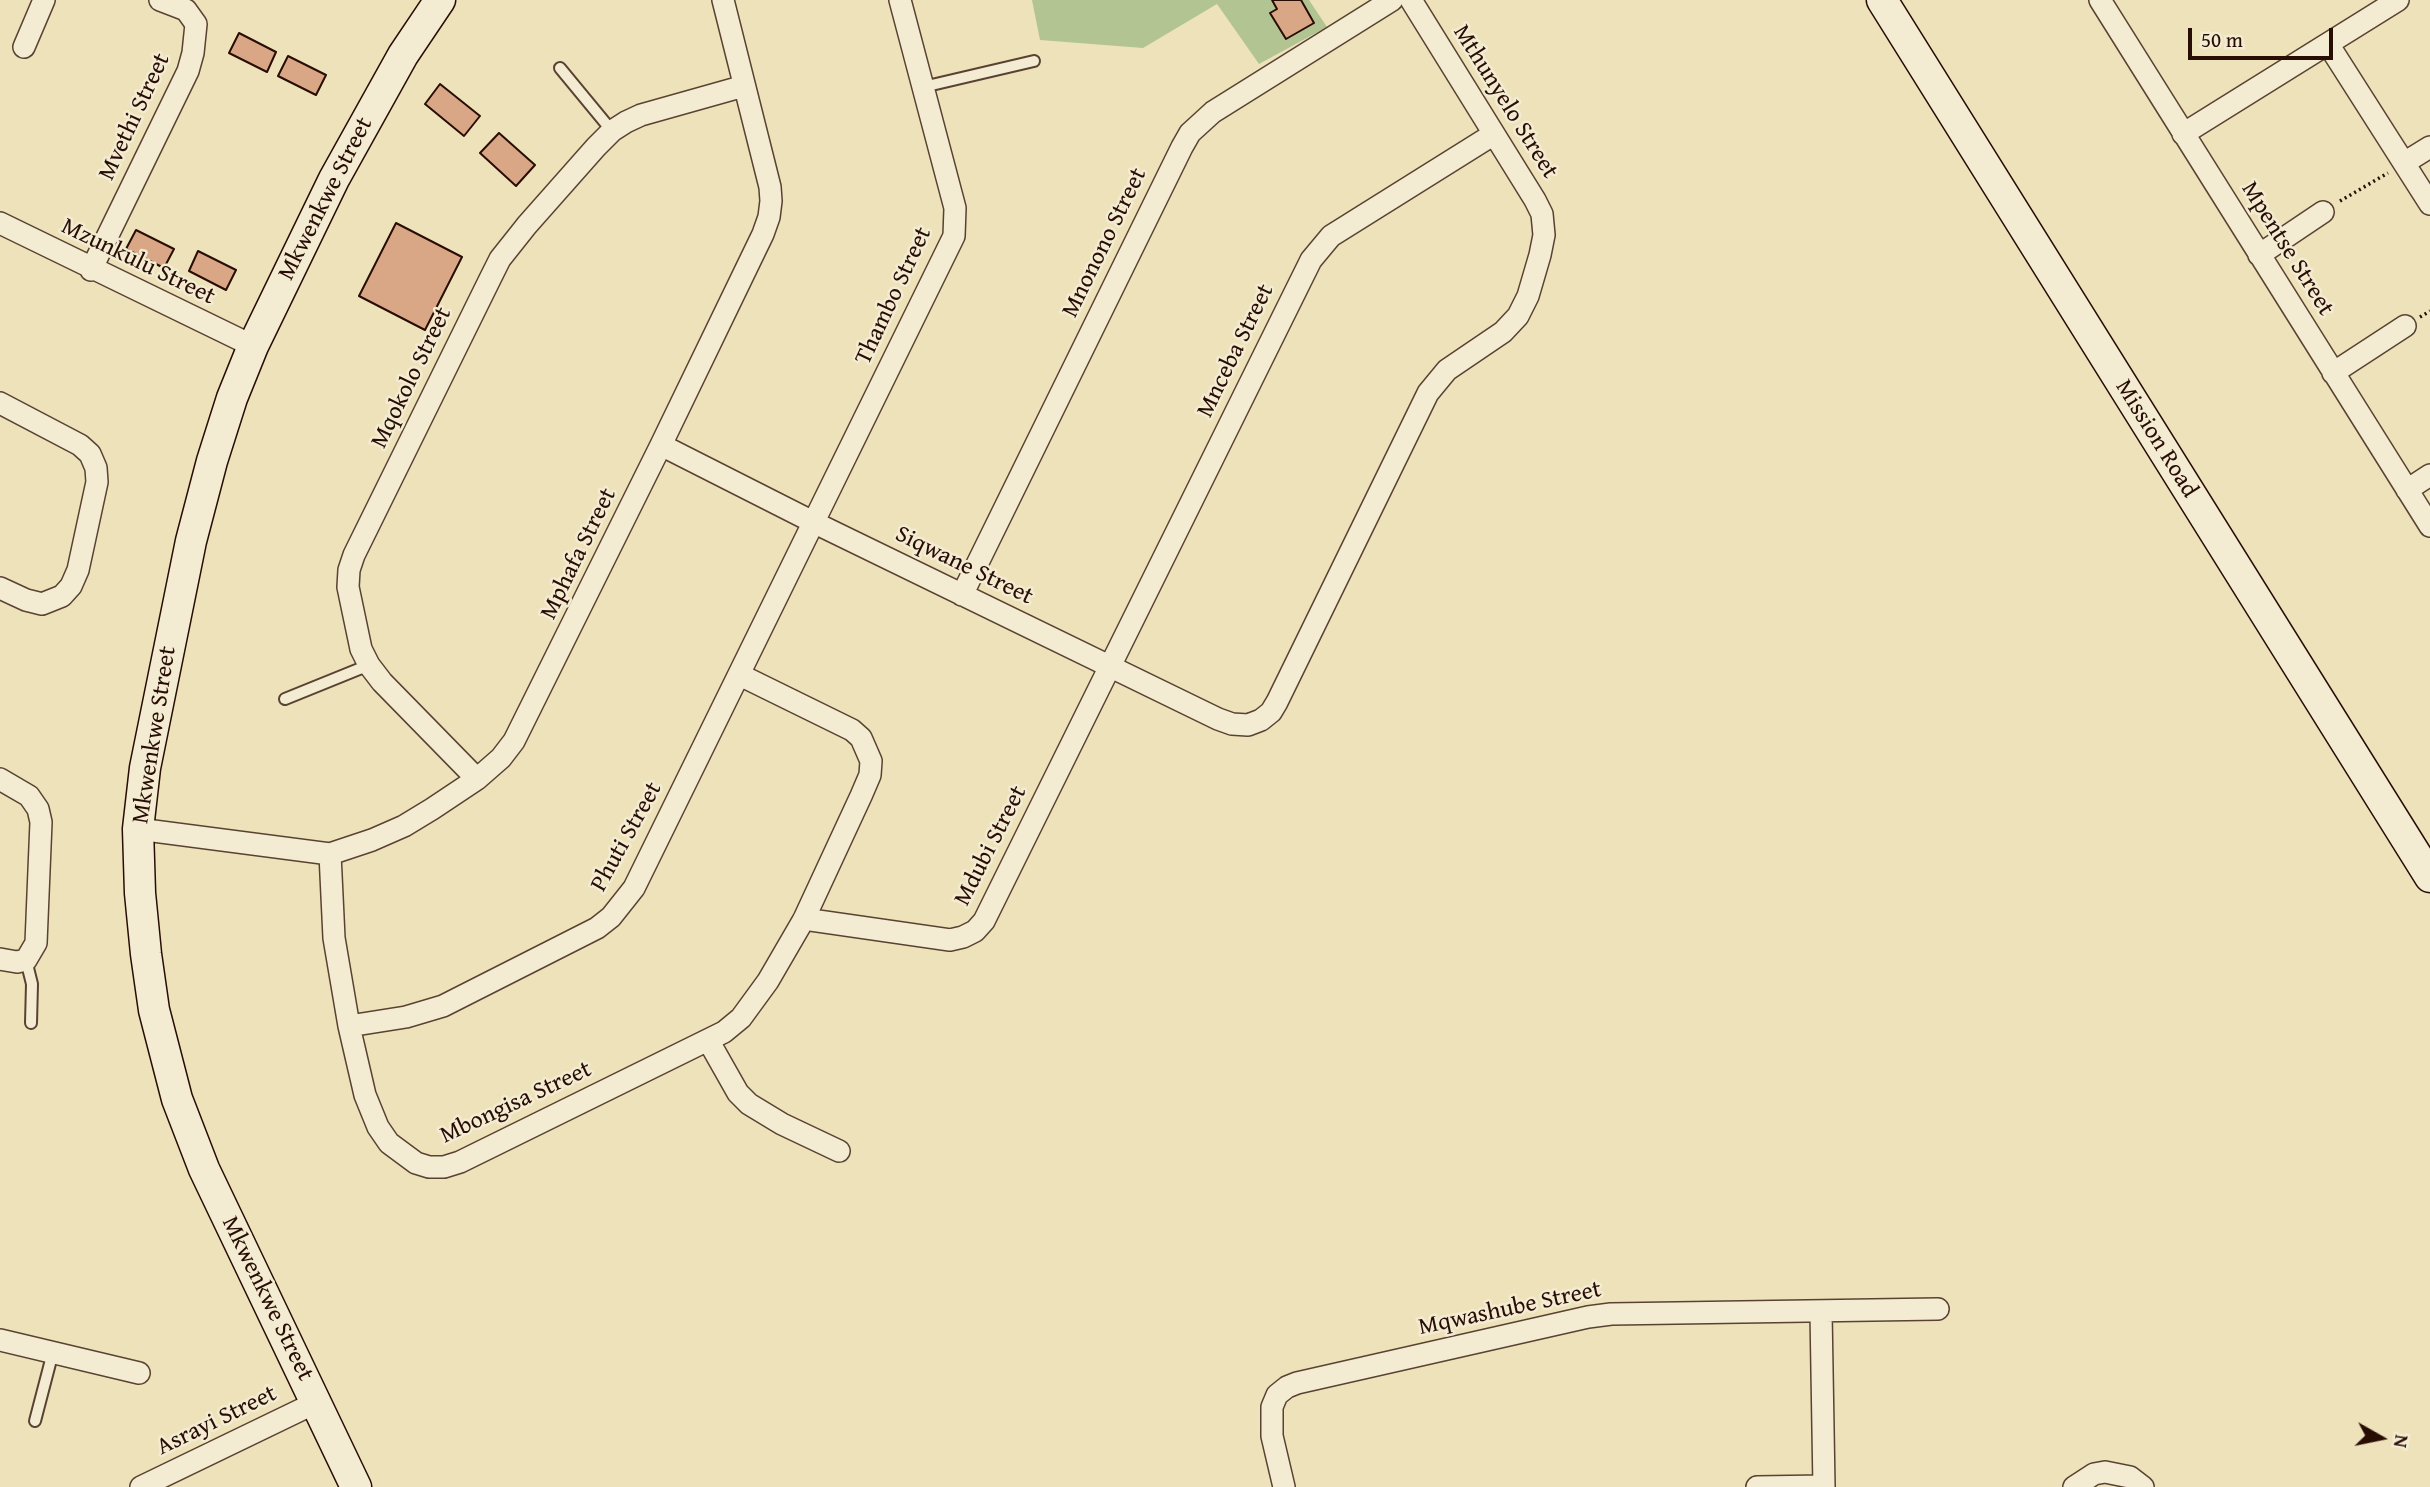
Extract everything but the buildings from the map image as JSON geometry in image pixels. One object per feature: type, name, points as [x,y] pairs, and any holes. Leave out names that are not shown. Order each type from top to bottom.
[{"type":"street","points":[[24,47],[44,0]]},
{"type":"street","name":"Mvethi Street","points":[[91,270],[188,71],[193,53],[196,24],[186,10],[160,0]]},
{"type":"street","name":"Mkwenkwe Street","points":[[356,1487],[204,1169],[177,1099],[154,1010],[140,893],[138,829],[145,768],[191,541],[232,398],[253,346],[366,120],[403,55],[439,0]]},
{"type":"street","name":"Mphafa Street","points":[[138,829],[330,854],[404,826],[477,779],[501,758],[527,718],[763,234],[769,216],[769,187],[723,0]]},
{"type":"street","name":"Thambo Street","points":[[813,522],[954,236],[955,208],[900,0]]},
{"type":"street","name":"Mnonono Street","points":[[962,595],[1190,134],[1213,112],[1392,0]]},
{"type":"street","name":"Mthunyelo Street","points":[[1248,725],[1261,720],[1271,712],[1277,702],[1436,381],[1447,370],[1503,332],[1518,316],[1531,287],[1544,235],[1542,214],[1535,200],[1411,0]]},
{"type":"street","name":"Mission Road","points":[[1882,0],[2430,877]]},
{"type":"street","points":[[2183,134],[2398,0]]},
{"type":"street","name":"Mpentse Street","points":[[2109,3],[2183,134],[2430,526]]},
{"type":"street","points":[[2328,44],[2430,204]]},
{"type":"street","name":"Mqokolo Street","points":[[477,779],[382,682],[369,665],[361,649],[348,587],[349,570],[354,555],[500,259],[527,225],[612,131],[641,115],[744,86]]},
{"type":"street","name":"Mnceba Street","points":[[1110,666],[1311,260],[1331,236],[1494,134]]},
{"type":"street","points":[[2404,163],[2430,147]]},
{"type":"street","points":[[2259,255],[2323,212]]},
{"type":"street","name":"Mzunkulu Street","points":[[0,223],[91,270],[253,346]]},
{"type":"street","points":[[2333,373],[2405,326]]},
{"type":"street","points":[[0,403],[80,445],[90,454],[96,468],[97,482],[78,570],[71,586],[62,596],[42,604],[0,589]]},
{"type":"street","name":"Siqwane Street","points":[[661,445],[1218,719],[1232,724],[1248,725]]},
{"type":"street","points":[[2407,490],[2430,475]]},
{"type":"street","name":"Phuti Street","points":[[349,1026],[406,1017],[443,1006],[597,928],[624,904],[645,868],[813,522]]},
{"type":"street","name":"Mdubi Street","points":[[804,919],[937,940],[963,937],[975,931],[994,906],[1110,666]]},
{"type":"street","name":"Mbongisa Street","points":[[330,854],[334,938],[349,1026],[365,1095],[378,1127],[389,1143],[403,1156],[416,1163],[429,1167],[444,1167],[460,1162],[724,1032],[754,1004],[804,919],[870,775],[871,761],[860,738],[852,730],[740,675]]},
{"type":"street","points":[[0,779],[29,796],[38,809],[41,822],[38,928],[33,952],[26,960],[17,962],[0,959]]},
{"type":"street","points":[[708,1040],[738,1093],[749,1104],[782,1124],[839,1151]]},
{"type":"street","name":"Mqwashube Street","points":[[1284,1487],[1272,1436],[1272,1407],[1278,1395],[1297,1382],[1599,1315],[1938,1309]]},
{"type":"street","points":[[1756,1487],[1824,1486],[1821,1312]]},
{"type":"street","points":[[0,1340],[139,1373]]},
{"type":"street","name":"Asrayi Street","points":[[141,1487],[317,1402]]},
{"type":"street","points":[[2074,1487],[2094,1474],[2105,1472],[2130,1477],[2143,1487]]},
{"type":"lane","points":[[923,87],[1034,61]]},
{"type":"lane","points":[[561,68],[612,131]]},
{"type":"lane","points":[[285,699],[369,665]]},
{"type":"lane","points":[[26,960],[33,984],[31,1023]]},
{"type":"lane","points":[[35,1421],[53,1352]]},
{"type":"path","points":[[2323,212],[2404,163]]},
{"type":"green space","points":[[1032,0],[1309,0],[1327,27],[1259,64],[1217,4],[1143,48],[1040,40]]}]
